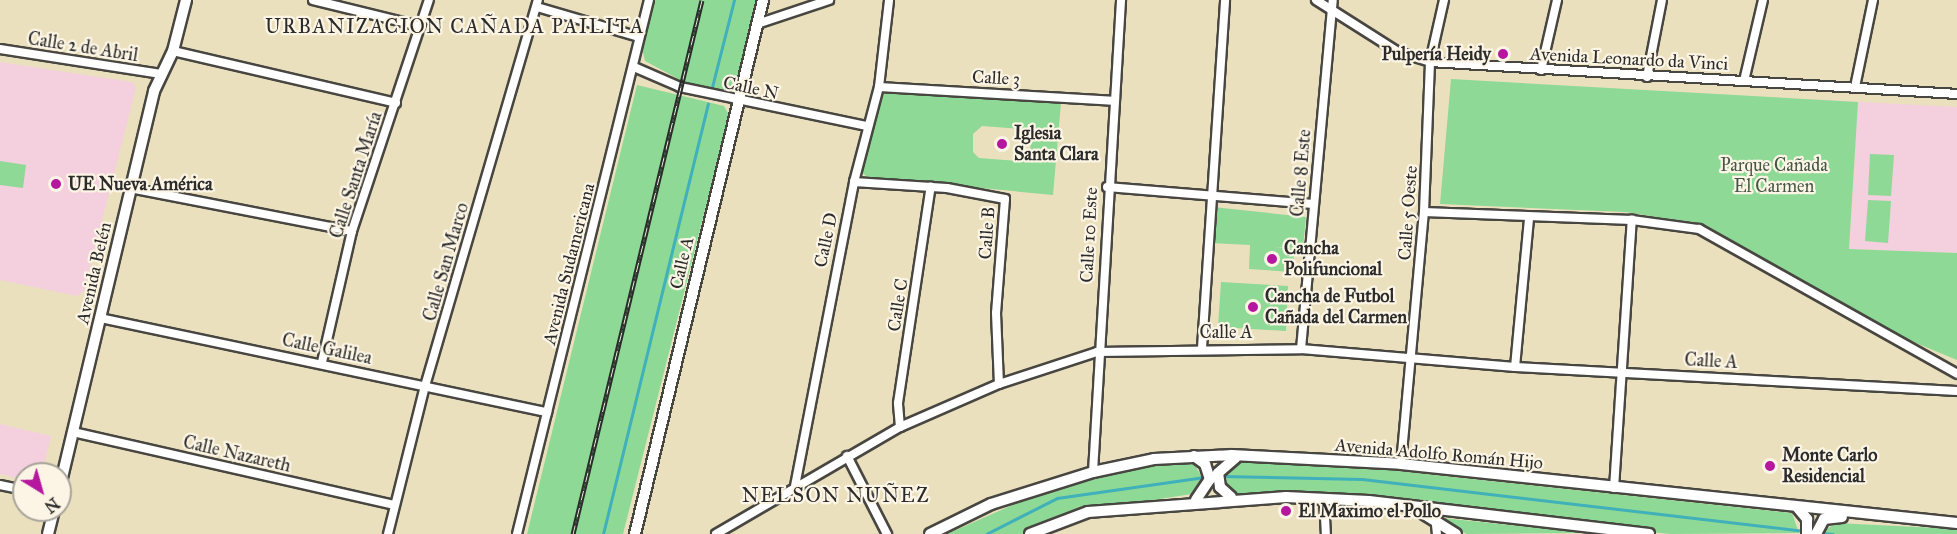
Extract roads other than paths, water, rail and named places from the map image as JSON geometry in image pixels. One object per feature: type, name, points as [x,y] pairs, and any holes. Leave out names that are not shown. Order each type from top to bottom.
[{"type":"main road","name":"Avenida Belén","points":[[65,462],[130,188],[161,74],[173,51],[186,0]]},
{"type":"main road","name":"Calle A","points":[[635,534],[763,0]]},
{"type":"main road","name":"Avenida Adolfo Román Hijo","points":[[930,534],[1014,495],[1093,472],[1197,458],[1269,456],[1401,464],[1799,509],[1957,523]]},
{"type":"main road","points":[[1229,496],[1219,483],[1222,464],[1234,458],[1269,456]]},
{"type":"main road","points":[[1197,458],[1210,478],[1198,498]]},
{"type":"main road","points":[[1030,534],[1052,522],[1088,512],[1229,496],[1324,498],[1596,531],[1649,534]]},
{"type":"main road","points":[[1416,509],[1436,529],[1456,534]]},
{"type":"main road","points":[[1799,509],[1807,534]]},
{"type":"main road","points":[[1816,534],[1830,517],[1904,518]]},
{"type":"street","points":[[313,0],[420,26]]},
{"type":"street","name":"Calle Santa María","points":[[322,362],[352,231],[429,0]]},
{"type":"street","name":"Avenida Sudamericana","points":[[517,534],[649,0]]},
{"type":"street","points":[[757,24],[829,0]]},
{"type":"street","name":"Calle D","points":[[795,486],[854,182],[866,126],[879,87],[889,0]]},
{"type":"street","name":"Calle 10 Este","points":[[1093,472],[1097,352],[1121,0]]},
{"type":"street","points":[[1202,348],[1225,0]]},
{"type":"street","name":"Avenida Leonardo da Vinci","points":[[1316,0],[1332,4],[1398,52],[1430,62],[1647,77],[1957,94]]},
{"type":"street","name":"Calle 5 Oeste","points":[[1401,464],[1424,212],[1430,62],[1444,0]]},
{"type":"street","points":[[1541,70],[1557,0]]},
{"type":"street","points":[[1647,77],[1662,0]]},
{"type":"street","points":[[1744,81],[1763,0]]},
{"type":"street","points":[[1855,87],[1873,0]]},
{"type":"street","points":[[538,3],[639,37]]},
{"type":"street","name":"Calle San Marco","points":[[388,534],[425,386],[538,3]]},
{"type":"street","name":"Calle 8 Este","points":[[1301,349],[1332,4]]},
{"type":"street","name":"Calle 2 de Abril","points":[[0,49],[161,74]]},
{"type":"street","points":[[173,51],[396,103]]},
{"type":"street","name":"Calle N","points":[[634,66],[680,87],[737,102],[866,126]]},
{"type":"street","name":"Calle 3","points":[[879,87],[1113,101]]},
{"type":"street","name":"Calle B","points":[[854,182],[931,186],[996,194],[1008,206],[996,313],[999,384]]},
{"type":"street","name":"Calle C","points":[[900,427],[898,403],[931,186]]},
{"type":"street","points":[[130,188],[352,231]]},
{"type":"street","points":[[1107,188],[1313,204]]},
{"type":"street","points":[[1424,212],[1529,219],[1632,220],[1677,225],[1719,237],[1957,374]]},
{"type":"street","points":[[1515,368],[1529,219]]},
{"type":"street","points":[[1614,488],[1632,220]]},
{"type":"street","name":"Calle Galilea","points":[[100,318],[322,362],[547,412]]},
{"type":"street","name":"Calle A","points":[[716,534],[900,427],[999,384],[1097,352],[1202,348],[1301,349],[1515,368],[1957,391]]},
{"type":"street","name":"Calle Nazareth","points":[[72,432],[394,505]]},
{"type":"street","points":[[847,456],[887,534]]},
{"type":"street","points":[[1324,498],[1326,534]]},
{"type":"street","points":[[1052,522],[1053,534]]},
{"type":"waterway","points":[[712,87],[734,0]]},
{"type":"waterway","points":[[603,534],[708,104]]},
{"type":"waterway","points":[[1221,476],[1362,479],[1805,531]]},
{"type":"waterway","points":[[986,534],[1057,498],[1205,477]]},
{"type":"waterway","points":[[1821,533],[1833,534]]},
{"type":"railway","points":[[573,534],[702,0]]},
{"type":"place","name":"Pulpería Heidy","points":[[1503,54]]},
{"type":"place","name":"Iglesia Santa Clara","points":[[1002,144]]},
{"type":"place","name":"UE Nueva América","points":[[56,184]]},
{"type":"place","name":"Cancha Polifuncional","points":[[1272,259]]},
{"type":"place","name":"Cancha de Futbol Cañada del Carmen","points":[[1253,307]]},
{"type":"place","name":"Monte Carlo Residencial","points":[[1770,466]]},
{"type":"place","name":"El Maximo el Pollo","points":[[1286,511]]},
{"type":"district","name":"URBANIZACION CAÑADA PAILITA","points":[[455,26]]},
{"type":"district","name":"NELSON NUÑEZ","points":[[836,495]]},
{"type":"park label","name":"Parque Cañada El Carmen","points":[[1774,176]]}]
